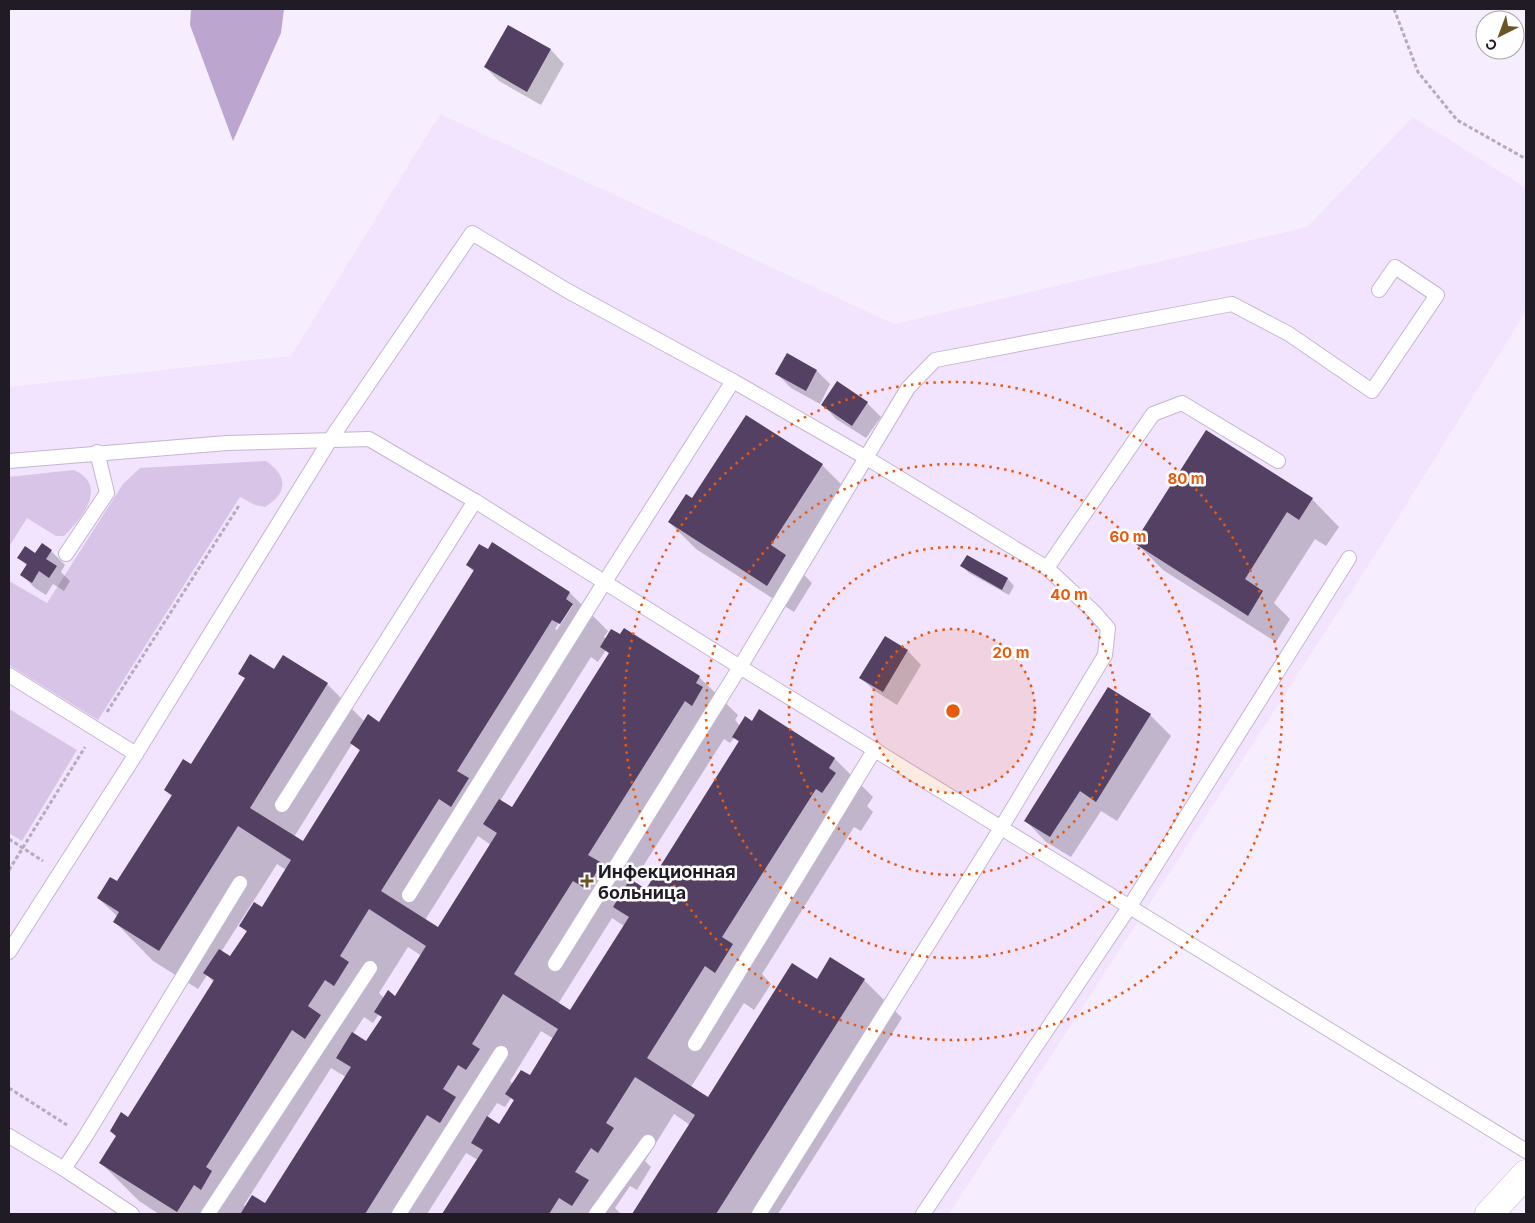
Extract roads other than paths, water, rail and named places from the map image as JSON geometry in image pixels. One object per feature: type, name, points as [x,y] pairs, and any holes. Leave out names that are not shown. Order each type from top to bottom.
[{"type":"street","points":[[1490,1214],[1526,1174]]},
{"type":"lane","points":[[9,952],[136,754],[330,440],[472,233],[566,290],[733,381],[865,457],[1046,568],[1094,612],[1108,628],[1105,655],[1001,828],[758,1214]]},
{"type":"lane","points":[[555,964],[740,667],[908,388],[935,360],[1232,304],[1289,334],[1372,391],[1437,295],[1395,267],[1379,290]]},
{"type":"lane","points":[[410,895],[604,583],[733,381]]},
{"type":"lane","points":[[1046,568],[1153,414],[1182,403],[1278,461]]},
{"type":"lane","points":[[9,461],[96,452],[227,443],[369,439],[475,501],[604,583],[1526,1151]]},
{"type":"lane","points":[[66,554],[108,493],[96,452]]},
{"type":"lane","points":[[282,805],[475,501]]},
{"type":"lane","points":[[922,1214],[1130,906],[1349,558]]},
{"type":"lane","points":[[9,675],[136,754]]},
{"type":"lane","points":[[695,1044],[874,749]]},
{"type":"lane","points":[[64,1169],[86,1137],[240,883]]},
{"type":"lane","points":[[208,1214],[370,968]]},
{"type":"lane","points":[[399,1214],[501,1053]]},
{"type":"lane","points":[[9,1136],[64,1169],[132,1214]]},
{"type":"lane","points":[[596,1214],[648,1142]]},
{"type":"place","name":"Инфекционная больница","points":[[587,881]]}]
